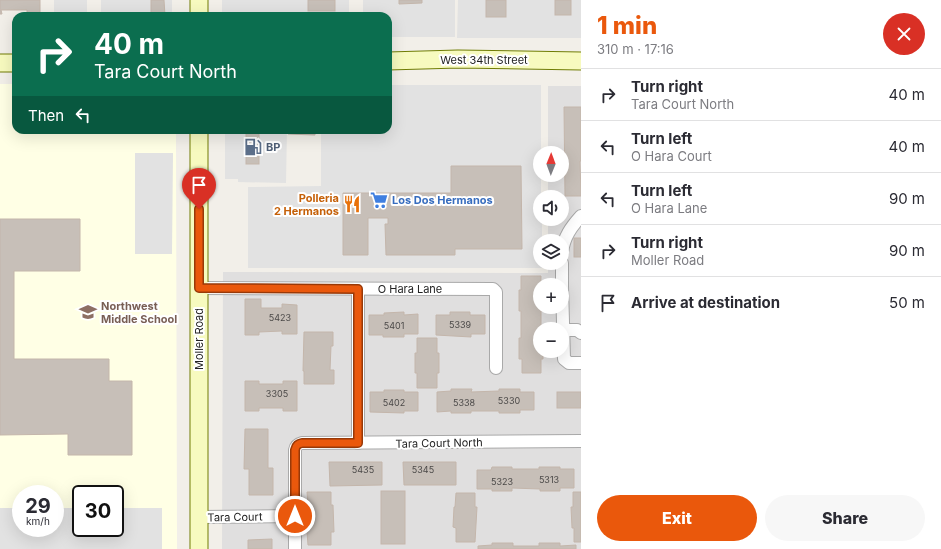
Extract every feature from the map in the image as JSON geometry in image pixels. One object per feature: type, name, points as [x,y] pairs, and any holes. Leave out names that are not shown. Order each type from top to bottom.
[{"type":"main road","points":[[199,0],[199,12]]},
{"type":"main road","name":"West 34th Street","points":[[392,61],[458,59],[581,61]]},
{"type":"main road","points":[[0,63],[12,63]]},
{"type":"main road","name":"Moller Road","points":[[199,134],[199,549]]},
{"type":"street","points":[[568,234],[574,223],[581,216]]},
{"type":"street","name":"O Hara Lane","points":[[199,288],[493,289],[496,292],[496,368]]},
{"type":"street","points":[[358,289],[358,443]]},
{"type":"street","points":[[569,330],[577,330],[581,333]]},
{"type":"street","points":[[564,358],[569,363],[581,363]]},
{"type":"street","name":"Tara Court North","points":[[295,516],[295,450],[298,444],[581,441]]},
{"type":"street","points":[[295,516],[295,549]]},
{"type":"street","name":"Tara Court","points":[[199,517],[295,516]]},
{"type":"shaded area","points":[[54,0],[87,0],[87,12],[54,12]]},
{"type":"shaded area","points":[[101,0],[172,0],[172,12],[101,12]]},
{"type":"shaded area","points":[[222,0],[349,0],[349,12],[222,12]]},
{"type":"shaded area","points":[[363,0],[455,0],[455,37],[392,37],[392,12],[363,12]]},
{"type":"shaded area","points":[[458,0],[581,0],[581,38],[457,38]]},
{"type":"shaded area","name":"Northwest Middle School","points":[[0,84],[12,84],[12,134],[176,134],[177,549],[0,549]]},
{"type":"shaded area","points":[[392,85],[541,85],[541,146],[533,146],[533,182],[541,182],[541,190],[533,190],[533,226],[542,226],[542,234],[533,234],[533,268],[248,268],[248,187],[321,186],[321,134],[392,134]]},
{"type":"shaded area","points":[[548,86],[581,86],[581,549],[222,549],[223,272],[548,273],[548,270],[569,270],[569,234],[548,234],[548,226],[569,226],[569,190],[548,190],[548,182],[569,182],[569,146],[548,146]]},
{"type":"shaded area","points":[[225,134],[287,134],[286,183],[238,182],[238,179],[225,179]]},
{"type":"shaded area","points":[[135,153],[173,153],[172,254],[135,254]]},
{"type":"shaded area","points":[[0,508],[12,508],[12,537],[64,537],[64,508],[72,508],[72,537],[124,537],[124,508],[162,508],[162,549],[0,549]]},
{"type":"building","points":[[0,0],[40,0],[40,12],[27,12],[27,10],[1,10],[2,14],[0,14]]},
{"type":"building","points":[[151,0],[164,0],[165,12],[151,12]]},
{"type":"building","points":[[308,0],[335,0],[335,11],[308,11]]},
{"type":"building","points":[[399,0],[422,0],[422,3],[399,4]]},
{"type":"building","points":[[486,0],[506,0],[506,17],[486,17]]},
{"type":"building","points":[[555,0],[571,0],[571,15],[555,15]]},
{"type":"building","points":[[564,107],[581,107],[581,196],[569,196],[569,190],[565,190],[565,182],[569,182],[569,146],[564,146]]},
{"type":"building","name":"BP","points":[[246,134],[259,134],[259,164],[246,164]]},
{"type":"building","points":[[288,134],[315,134],[315,135]]},
{"type":"building","points":[[451,166],[521,166],[522,249],[455,249],[455,255],[386,255],[385,224],[388,224],[388,218],[368,218],[368,255],[343,255],[343,193],[451,193]]},
{"type":"building","points":[[0,219],[80,219],[80,271],[14,271],[14,359],[109,359],[109,381],[132,381],[132,455],[68,455],[68,434],[0,435]]},
{"type":"building","points":[[574,238],[581,238],[581,257],[574,257]]},
{"type":"building","points":[[521,276],[541,276],[541,278],[533,278],[533,314],[541,314],[541,322],[533,322],[533,358],[543,358],[541,359],[541,373],[522,373],[522,359],[519,359],[521,311],[519,311],[519,290],[521,290]]},
{"type":"building","points":[[245,299],[261,299],[261,308],[282,308],[282,304],[297,305],[297,334],[282,334],[282,331],[259,332],[259,335],[245,335]]},
{"type":"building","points":[[404,312],[404,315],[418,314],[418,334],[404,334],[404,337],[369,335],[369,315],[384,315],[384,313]]},
{"type":"building","points":[[450,312],[470,312],[470,315],[485,315],[485,334],[471,334],[471,337],[436,335],[436,315],[450,315]]},
{"type":"building","points":[[304,332],[333,332],[330,370],[334,370],[334,384],[304,384]]},
{"type":"building","points":[[417,338],[437,338],[439,373],[437,373],[437,388],[417,388],[415,353],[417,353]]},
{"type":"building","points":[[245,381],[259,381],[259,384],[283,384],[283,381],[297,381],[297,411],[283,411],[283,408],[259,408],[259,411],[245,411]]},
{"type":"building","points":[[451,389],[472,389],[471,392],[499,391],[499,389],[520,389],[520,392],[534,392],[534,410],[520,410],[520,413],[499,413],[499,411],[471,411],[471,413],[451,413],[451,411],[437,412],[437,392],[451,391]]},
{"type":"building","points":[[384,390],[418,392],[418,411],[404,411],[404,413],[370,412],[370,392],[384,392]]},
{"type":"building","points":[[557,392],[581,392],[581,408],[557,408]]},
{"type":"building","points":[[245,429],[268,429],[268,468],[273,468],[273,495],[249,495],[249,469],[244,469]]},
{"type":"building","points":[[329,462],[382,462],[382,485],[330,486]]},
{"type":"building","points":[[403,462],[456,462],[456,485],[404,485]]},
{"type":"building","points":[[492,467],[539,469],[539,467],[560,467],[560,469],[574,469],[574,488],[560,488],[560,491],[540,491],[540,489],[512,488],[512,491],[477,489],[477,470],[491,470]]},
{"type":"building","points":[[381,491],[405,491],[405,544],[381,544]]},
{"type":"building","points":[[307,492],[331,492],[334,532],[331,532],[331,545],[308,545],[306,532],[306,505],[308,505]]},
{"type":"building","points":[[573,492],[581,492],[581,542],[574,542],[571,507],[573,507]]},
{"type":"building","points":[[456,493],[475,493],[475,507],[477,507],[475,542],[456,542],[456,528],[453,527]]},
{"type":"building","points":[[272,539],[272,549],[248,549],[248,540]]},
{"type":"building","points":[[492,543],[513,543],[513,546],[539,546],[539,543],[560,543],[560,546],[576,545],[576,549],[478,549],[478,546],[492,545]]},
{"type":"place","name":"BP","points":[[253,147]]},
{"type":"place","name":"Los Dos Hermanos","points":[[379,200]]},
{"type":"place","name":"Polleria 2 Hermanos","points":[[352,204]]},
{"type":"place","name":"Northwest Middle School","points":[[88,312]]},
{"type":"route","points":[[199,209],[199,288],[358,289],[358,443],[302,443],[296,446],[295,516]]}]
